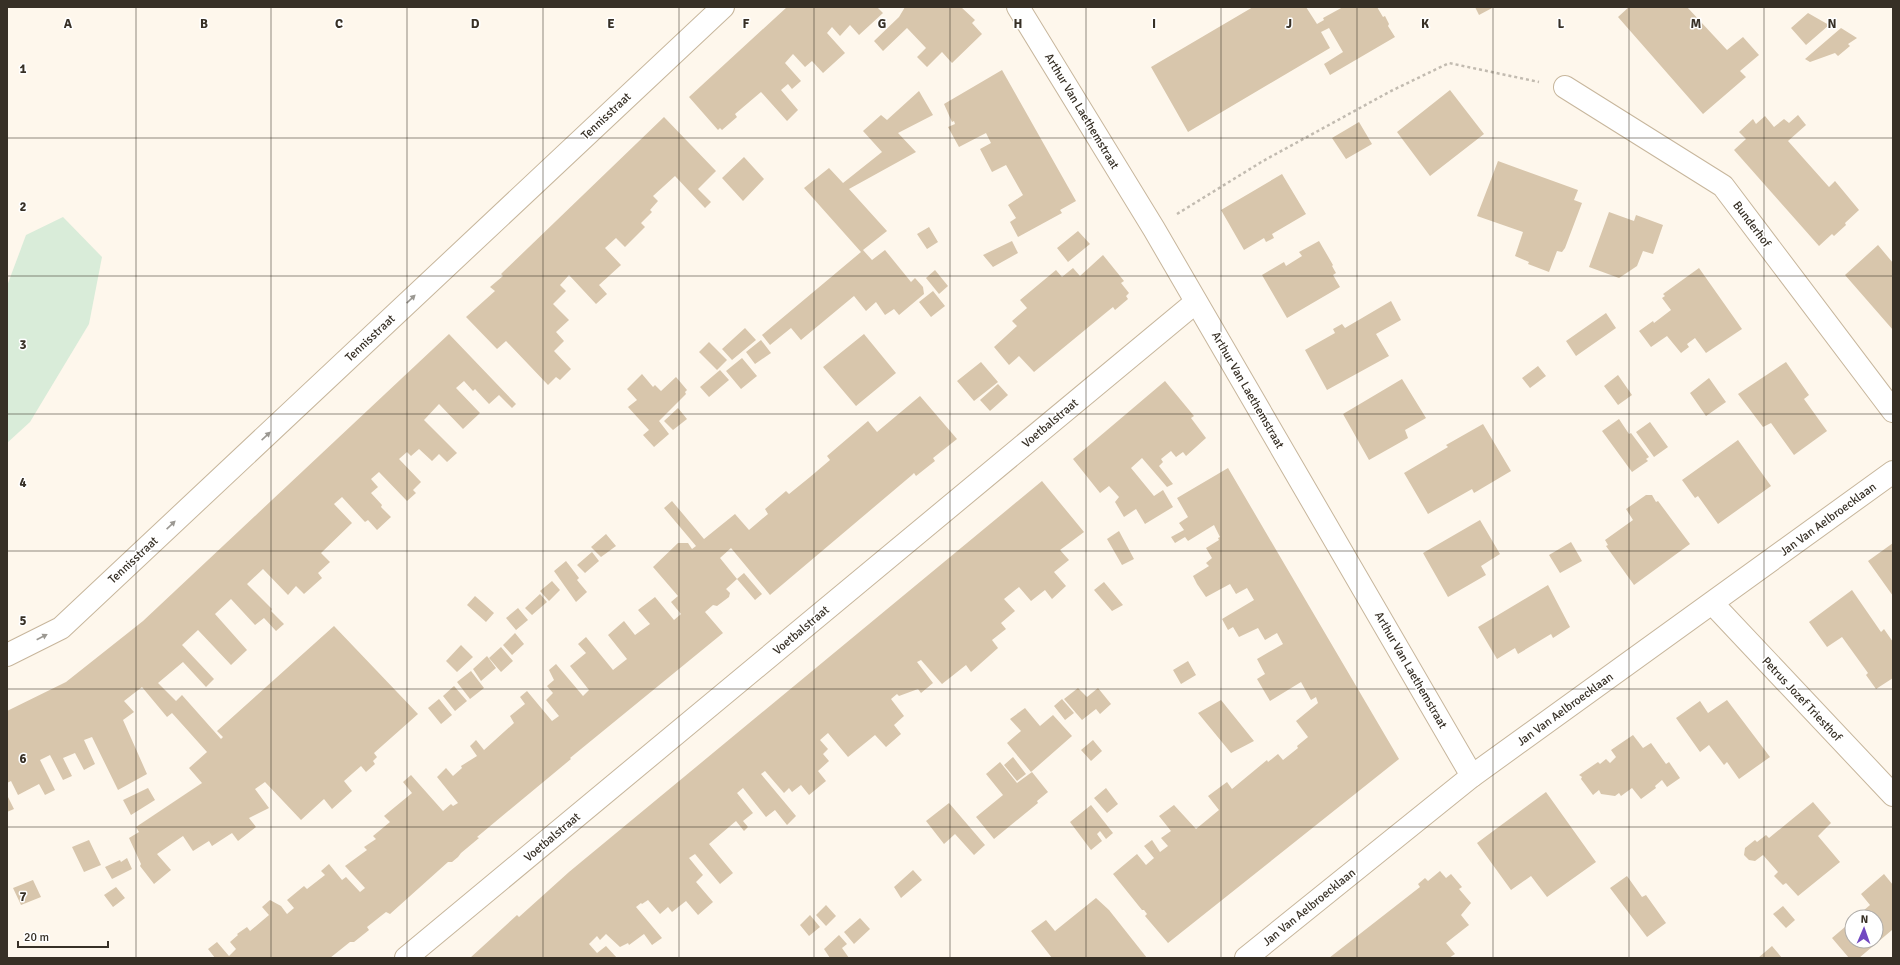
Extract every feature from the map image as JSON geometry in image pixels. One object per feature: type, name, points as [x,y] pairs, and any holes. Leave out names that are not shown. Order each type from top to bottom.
[{"type":"street","name":"Tennisstraat","points":[[7,655],[61,628],[722,7]]},
{"type":"street","name":"Arthur Van Laethemstraat","points":[[1018,7],[1154,229],[1472,776]]},
{"type":"street","name":"Bunderhof","points":[[1565,87],[1723,186],[1893,411]]},
{"type":"street","name":"Voetbalstraat","points":[[406,958],[1196,302]]},
{"type":"street","name":"Jan Van Aelbroecklaan","points":[[1246,958],[1472,776],[1893,472]]},
{"type":"street","name":"Petrus Jozef Triesthof","points":[[1712,603],[1893,795]]},
{"type":"path","points":[[1154,229],[1263,161],[1391,91],[1449,63],[1565,87]]},
{"type":"green space","points":[[63,217],[102,257],[89,324],[30,422],[7,443],[7,286],[26,235]]},
{"type":"building","points":[[787,7],[877,7],[883,13],[859,35],[850,25],[840,36],[832,27],[827,33],[845,53],[823,73],[812,61],[805,67],[793,54],[785,63],[801,81],[792,89],[788,84],[781,90],[798,110],[787,121],[761,92],[735,114],[737,117],[722,130],[720,128],[718,130],[689,97]]},
{"type":"building","points":[[905,7],[961,7],[975,20],[972,23],[982,34],[952,63],[942,52],[927,67],[917,57],[926,48],[907,28],[883,51],[874,41],[899,17]]},
{"type":"building","points":[[1253,7],[1306,7],[1317,24],[1324,20],[1323,18],[1343,7],[1377,7],[1383,17],[1385,16],[1389,24],[1388,26],[1395,37],[1330,75],[1324,64],[1343,52],[1329,28],[1321,32],[1330,48],[1188,132],[1151,67]]},
{"type":"building","points":[[1475,7],[1494,7],[1479,15]]},
{"type":"building","points":[[1629,7],[1687,7],[1727,50],[1743,37],[1759,55],[1740,71],[1746,77],[1703,114],[1618,17]]},
{"type":"building","points":[[1808,13],[1829,25],[1806,45],[1791,28]]},
{"type":"building","points":[[1841,28],[1857,38],[1848,44],[1850,46],[1838,56],[1835,53],[1810,62],[1805,59]]},
{"type":"building","points":[[1002,70],[1076,201],[1060,210],[1062,213],[1018,237],[1010,222],[1016,218],[1008,205],[1023,195],[1006,165],[992,172],[980,149],[991,143],[986,133],[959,147],[948,127],[955,124],[954,121],[952,122],[944,104]]},
{"type":"building","points":[[1450,90],[1484,134],[1430,176],[1397,132]]},
{"type":"building","points":[[919,91],[933,115],[898,133],[916,152],[849,189],[887,231],[863,250],[872,260],[885,250],[911,282],[915,278],[923,287],[924,294],[899,315],[894,309],[885,315],[876,302],[866,311],[854,296],[801,340],[791,328],[770,345],[762,335],[861,252],[804,188],[829,168],[843,183],[882,152],[863,131],[881,115],[887,120]]},
{"type":"building","points":[[1798,115],[1806,125],[1788,141],[1829,187],[1835,181],[1859,210],[1834,236],[1832,234],[1819,246],[1734,150],[1746,139],[1739,132],[1753,119],[1756,124],[1765,116],[1774,127],[1784,119],[1789,123]]},
{"type":"building","points":[[664,117],[716,171],[698,189],[711,202],[705,208],[675,176],[653,196],[658,201],[650,210],[652,212],[641,223],[645,227],[625,247],[616,238],[605,248],[621,265],[599,285],[607,294],[596,304],[569,275],[560,285],[566,291],[553,304],[569,320],[556,332],[564,341],[554,351],[571,369],[560,380],[556,377],[548,385],[506,341],[497,349],[466,317],[495,291],[490,287],[503,276],[501,274]]},
{"type":"building","points":[[1359,122],[1372,144],[1346,159],[1332,138]]},
{"type":"building","points":[[744,157],[764,179],[743,201],[722,178]]},
{"type":"building","points":[[1498,161],[1578,190],[1574,200],[1582,203],[1565,248],[1562,252],[1557,251],[1549,272],[1528,264],[1529,262],[1515,256],[1523,232],[1477,216]]},
{"type":"building","points":[[1282,174],[1306,214],[1272,234],[1274,238],[1266,242],[1264,238],[1244,250],[1221,210]]},
{"type":"building","points":[[1609,212],[1634,221],[1636,215],[1663,225],[1653,254],[1643,251],[1637,266],[1619,278],[1589,267]]},
{"type":"building","points":[[929,227],[938,242],[927,249],[917,234]]},
{"type":"building","points":[[1078,231],[1090,244],[1068,262],[1057,248]]},
{"type":"building","points":[[1012,241],[1018,253],[993,267],[983,255]]},
{"type":"building","points":[[1319,241],[1333,265],[1332,266],[1336,273],[1333,275],[1340,287],[1287,318],[1262,275],[1284,262],[1286,266],[1302,256],[1299,252]]},
{"type":"building","points":[[1878,245],[1893,263],[1893,330],[1845,275]]},
{"type":"building","points":[[1103,255],[1124,281],[1121,283],[1129,293],[1126,296],[1128,299],[1115,310],[1113,307],[1034,372],[1019,356],[1009,365],[994,347],[1017,326],[1012,321],[1027,308],[1020,300],[1056,270],[1062,277],[1073,268],[1080,276]]},
{"type":"building","points":[[1699,268],[1742,329],[1706,353],[1695,338],[1687,344],[1689,347],[1681,353],[1667,336],[1651,347],[1639,331],[1653,321],[1654,323],[1671,310],[1662,298],[1665,296],[1663,294]]},
{"type":"building","points":[[935,270],[948,286],[939,294],[926,278]]},
{"type":"building","points":[[933,291],[945,306],[931,317],[919,302]]},
{"type":"building","points":[[1391,301],[1401,320],[1376,334],[1389,356],[1327,390],[1305,350],[1335,333],[1333,329],[1342,324],[1345,328]]},
{"type":"building","points":[[1606,313],[1616,328],[1576,356],[1566,341]]},
{"type":"building","points":[[745,328],[756,340],[732,360],[722,349]]},
{"type":"building","points":[[449,334],[516,404],[512,408],[499,395],[489,404],[475,389],[473,391],[464,381],[456,388],[480,413],[463,429],[439,404],[424,420],[457,453],[447,462],[439,454],[432,461],[419,449],[411,456],[407,452],[399,459],[421,482],[413,490],[416,493],[407,501],[379,472],[371,479],[378,487],[371,493],[382,505],[381,507],[391,517],[377,530],[368,520],[365,522],[342,497],[334,504],[352,523],[321,553],[330,562],[318,573],[322,578],[304,594],[296,586],[288,595],[263,569],[247,584],[272,609],[271,611],[284,624],[276,631],[264,618],[255,625],[231,599],[215,614],[247,650],[231,665],[198,630],[182,645],[214,679],[206,687],[183,662],[158,683],[176,701],[182,695],[221,739],[223,737],[217,731],[334,626],[418,714],[374,753],[377,757],[373,761],[375,764],[366,772],[361,766],[344,781],[352,791],[332,809],[324,799],[301,820],[265,782],[255,789],[269,808],[249,818],[256,827],[238,841],[232,833],[212,846],[209,841],[193,851],[183,836],[157,854],[171,870],[154,884],[140,866],[141,864],[129,838],[139,832],[136,827],[202,783],[189,768],[207,752],[172,713],[167,717],[142,687],[124,701],[134,712],[123,720],[147,774],[118,790],[92,737],[84,740],[95,764],[84,770],[75,753],[63,758],[72,776],[63,780],[50,755],[40,760],[55,790],[45,795],[39,784],[18,795],[11,781],[7,783],[7,711],[66,682],[143,621]]},
{"type":"building","points":[[864,334],[896,373],[856,406],[823,367]]},
{"type":"building","points":[[761,340],[771,353],[755,364],[746,352]]},
{"type":"building","points":[[709,342],[727,360],[717,370],[699,352]]},
{"type":"building","points":[[742,358],[757,376],[741,389],[726,371]]},
{"type":"building","points":[[981,362],[998,382],[974,401],[957,381]]},
{"type":"building","points":[[1786,362],[1809,395],[1804,399],[1827,431],[1794,455],[1771,423],[1763,427],[1738,394]]},
{"type":"building","points":[[1538,366],[1546,376],[1530,388],[1522,378]]},
{"type":"building","points":[[720,370],[729,380],[709,397],[700,387]]},
{"type":"building","points":[[642,374],[653,387],[655,385],[661,391],[676,377],[687,390],[685,392],[686,394],[659,421],[669,434],[654,447],[643,435],[649,430],[628,407],[637,400],[627,389]]},
{"type":"building","points":[[1618,375],[1632,395],[1618,405],[1604,386]]},
{"type":"building","points":[[1709,378],[1726,402],[1706,416],[1690,393]]},
{"type":"building","points":[[1402,379],[1426,418],[1405,430],[1408,438],[1369,460],[1343,414]]},
{"type":"building","points":[[1165,381],[1194,416],[1191,418],[1206,438],[1186,456],[1183,452],[1176,457],[1171,451],[1161,459],[1163,462],[1159,466],[1173,484],[1167,487],[1142,458],[1131,468],[1154,496],[1163,490],[1173,507],[1145,524],[1136,509],[1124,517],[1115,502],[1119,497],[1109,486],[1100,493],[1073,459]]},
{"type":"building","points":[[998,384],[1008,395],[990,411],[980,400]]},
{"type":"building","points":[[920,396],[957,439],[933,458],[935,461],[916,476],[914,473],[770,595],[731,548],[720,558],[737,579],[726,589],[730,593],[729,597],[717,606],[713,605],[705,612],[723,633],[570,758],[571,759],[477,837],[479,838],[458,857],[452,862],[448,862],[390,914],[386,912],[367,927],[369,930],[354,942],[350,942],[330,958],[215,958],[208,949],[217,942],[229,956],[236,949],[230,942],[238,935],[237,934],[247,927],[250,931],[269,915],[262,907],[270,900],[281,906],[287,914],[294,908],[287,900],[304,886],[307,889],[325,875],[321,871],[329,864],[342,880],[346,877],[360,892],[365,888],[345,866],[367,850],[364,847],[376,839],[373,836],[390,822],[384,816],[412,793],[403,782],[411,775],[443,811],[451,804],[453,806],[458,803],[437,777],[446,768],[453,776],[462,768],[461,766],[477,756],[470,746],[476,740],[484,750],[514,723],[510,716],[525,704],[520,697],[527,691],[552,721],[559,716],[546,700],[553,693],[547,686],[554,680],[549,670],[556,664],[583,696],[589,690],[570,666],[586,653],[578,644],[586,637],[613,670],[627,659],[608,635],[624,621],[635,635],[650,624],[638,610],[655,597],[674,620],[681,614],[671,602],[678,596],[653,567],[678,543],[688,543],[692,549],[696,546],[664,508],[672,501],[704,539],[735,514],[749,530],[768,514],[765,509],[786,491],[789,494],[830,460],[827,456],[868,421],[877,432]]},
{"type":"building","points":[[678,408],[687,419],[673,430],[664,421]]},
{"type":"building","points":[[1619,419],[1629,434],[1631,433],[1649,457],[1646,459],[1648,461],[1632,472],[1602,431]]},
{"type":"building","points":[[1650,422],[1668,447],[1654,457],[1636,432]]},
{"type":"building","points":[[1483,424],[1511,471],[1474,493],[1472,489],[1428,514],[1404,473],[1448,447],[1446,445]]},
{"type":"building","points":[[1738,440],[1771,486],[1718,524],[1698,496],[1695,498],[1682,480]]},
{"type":"building","points":[[1228,468],[1399,759],[1168,943],[1145,916],[1147,914],[1144,910],[1142,910],[1113,874],[1137,854],[1146,865],[1154,858],[1144,846],[1152,840],[1160,852],[1168,846],[1161,838],[1171,831],[1159,816],[1174,805],[1196,829],[1219,810],[1208,796],[1227,782],[1232,789],[1267,760],[1268,762],[1278,754],[1283,760],[1298,748],[1297,746],[1308,737],[1296,721],[1318,703],[1316,697],[1311,700],[1301,682],[1270,701],[1257,679],[1265,674],[1257,659],[1283,644],[1277,633],[1265,640],[1258,628],[1239,637],[1233,627],[1228,630],[1222,619],[1254,600],[1247,588],[1236,594],[1230,584],[1206,597],[1197,584],[1193,576],[1209,566],[1206,563],[1212,558],[1206,548],[1219,540],[1218,538],[1220,537],[1214,525],[1188,541],[1185,537],[1175,543],[1171,537],[1184,530],[1179,523],[1188,517],[1177,498]]},
{"type":"building","points":[[1042,481],[1084,532],[1060,550],[1069,560],[1054,572],[1066,586],[1052,599],[1045,590],[1031,601],[1019,587],[1004,599],[1015,611],[1001,623],[1006,629],[992,640],[998,648],[971,672],[966,665],[942,684],[921,660],[917,662],[933,683],[921,693],[918,689],[899,696],[897,694],[891,699],[904,716],[894,725],[901,734],[886,747],[875,735],[848,757],[828,733],[820,740],[828,749],[823,754],[829,761],[818,771],[826,781],[809,795],[801,785],[792,792],[789,788],[784,793],[765,771],[761,774],[796,816],[787,825],[775,810],[766,817],[743,788],[737,793],[753,813],[743,821],[748,827],[744,831],[736,821],[709,844],[733,873],[720,884],[695,854],[689,858],[703,875],[696,882],[713,902],[698,915],[686,901],[672,912],[668,907],[660,914],[648,900],[642,904],[641,903],[636,907],[662,938],[652,945],[644,934],[629,945],[628,943],[620,947],[606,934],[600,940],[597,936],[589,944],[597,953],[606,946],[617,958],[470,958],[517,915],[519,917],[569,872]]},
{"type":"building","points":[[1646,495],[1652,495],[1656,502],[1658,501],[1690,544],[1634,585],[1606,546],[1608,545],[1605,540],[1633,520],[1626,509]]},
{"type":"building","points":[[1480,520],[1500,554],[1481,566],[1486,575],[1448,597],[1423,553]]},
{"type":"building","points":[[1119,531],[1134,559],[1122,565],[1107,539]]},
{"type":"building","points":[[606,534],[616,546],[601,557],[591,547]]},
{"type":"building","points":[[1571,542],[1582,561],[1560,573],[1549,555]]},
{"type":"building","points":[[1893,543],[1893,596],[1868,561]]},
{"type":"building","points":[[592,552],[599,561],[585,573],[577,565]]},
{"type":"building","points":[[566,561],[579,578],[577,580],[587,592],[576,602],[554,571]]},
{"type":"building","points":[[744,573],[762,594],[755,600],[737,579]]},
{"type":"building","points":[[552,581],[560,590],[549,601],[540,591]]},
{"type":"building","points":[[1104,582],[1123,605],[1112,611],[1094,590]]},
{"type":"building","points":[[1548,585],[1570,627],[1553,638],[1551,634],[1518,654],[1515,648],[1497,659],[1478,627]]},
{"type":"building","points":[[1852,590],[1881,632],[1884,629],[1893,642],[1893,678],[1876,689],[1866,675],[1868,673],[1842,637],[1827,647],[1809,622]]},
{"type":"building","points":[[540,594],[547,602],[532,615],[525,608]]},
{"type":"building","points":[[475,596],[494,613],[486,622],[467,605]]},
{"type":"building","points":[[518,608],[528,620],[516,630],[506,618]]},
{"type":"building","points":[[515,633],[524,644],[512,655],[503,645]]},
{"type":"building","points":[[461,645],[473,657],[457,672],[446,661]]},
{"type":"building","points":[[501,647],[513,661],[501,672],[489,658]]},
{"type":"building","points":[[487,656],[496,668],[481,681],[473,669]]},
{"type":"building","points":[[1188,661],[1196,675],[1181,684],[1173,670]]},
{"type":"building","points":[[471,671],[484,688],[470,699],[457,682]]},
{"type":"building","points":[[454,686],[467,701],[455,711],[443,696]]},
{"type":"building","points":[[1078,688],[1087,697],[1098,688],[1111,704],[1100,714],[1096,709],[1082,720],[1064,699]]},
{"type":"building","points":[[439,699],[452,715],[441,724],[428,708]]},
{"type":"building","points":[[1062,699],[1074,713],[1065,720],[1054,706]]},
{"type":"building","points":[[1221,700],[1254,741],[1231,753],[1198,713]]},
{"type":"building","points":[[1727,700],[1770,757],[1739,779],[1727,762],[1724,765],[1709,745],[1700,752],[1676,718],[1700,701],[1708,713]]},
{"type":"building","points":[[1025,708],[1040,726],[1053,715],[1072,736],[1031,772],[1007,743],[1021,731],[1010,719]]},
{"type":"building","points":[[1633,735],[1643,748],[1651,743],[1666,764],[1669,762],[1680,778],[1667,787],[1662,780],[1655,786],[1656,788],[1641,799],[1632,788],[1621,796],[1619,793],[1615,796],[1601,794],[1599,790],[1593,795],[1581,779],[1582,777],[1579,775],[1598,762],[1600,764],[1606,759],[1610,763],[1616,757],[1611,750]]},
{"type":"building","points":[[1093,740],[1102,751],[1091,761],[1081,750]]},
{"type":"building","points":[[1013,757],[1026,774],[1017,781],[1004,765]]},
{"type":"building","points":[[1000,762],[1017,783],[1032,772],[1048,792],[1037,801],[1038,803],[994,839],[976,817],[1003,795],[986,774]]},
{"type":"building","points":[[148,788],[155,800],[131,815],[123,800]]},
{"type":"building","points":[[1106,788],[1118,804],[1107,813],[1094,798]]},
{"type":"building","points":[[1546,792],[1596,862],[1547,897],[1531,876],[1511,890],[1477,843]]},
{"type":"building","points":[[7,795],[14,809],[7,812]]},
{"type":"building","points":[[1813,802],[1831,823],[1818,836],[1840,862],[1798,896],[1786,883],[1783,885],[1774,876],[1778,872],[1763,855],[1755,861],[1749,860],[1744,855],[1745,848],[1755,840],[1757,842],[1766,835],[1769,838]]},
{"type":"building","points":[[949,803],[985,845],[974,855],[955,834],[944,844],[926,821]]},
{"type":"building","points":[[1091,805],[1113,833],[1106,839],[1100,831],[1097,834],[1102,841],[1091,850],[1070,822]]},
{"type":"building","points":[[89,840],[101,865],[84,872],[72,847]]},
{"type":"building","points":[[127,858],[132,869],[112,879],[105,867],[120,860],[121,862]]},
{"type":"building","points":[[913,870],[922,880],[901,898],[894,887]]},
{"type":"building","points":[[1440,871],[1446,878],[1451,874],[1462,887],[1459,889],[1471,903],[1461,915],[1469,925],[1446,943],[1455,954],[1449,958],[1329,958],[1420,887],[1418,884],[1425,878],[1428,881]]},
{"type":"building","points":[[1884,874],[1893,885],[1893,931],[1892,930],[1884,937],[1884,909],[1865,909],[1870,905],[1861,894]]},
{"type":"building","points":[[1627,876],[1642,897],[1646,895],[1666,923],[1647,937],[1610,888]]},
{"type":"building","points":[[33,880],[41,897],[21,905],[13,888]]},
{"type":"building","points":[[116,887],[125,898],[113,907],[104,895]]},
{"type":"building","points":[[1096,898],[1109,910],[1147,958],[1052,958],[1031,931],[1046,920],[1055,931]]},
{"type":"building","points":[[826,905],[836,916],[826,926],[816,915]]},
{"type":"building","points":[[1783,906],[1795,920],[1786,928],[1773,914]]},
{"type":"building","points":[[810,915],[820,927],[809,936],[800,925]]},
{"type":"building","points":[[860,918],[870,929],[854,944],[844,932]]},
{"type":"building","points":[[1844,928],[1844,949],[1870,949],[1859,958],[1849,958],[1832,938]]},
{"type":"building","points":[[839,935],[847,944],[842,948],[849,958],[830,958],[824,949]]},
{"type":"building","points":[[1772,946],[1782,958],[1758,958]]}]
